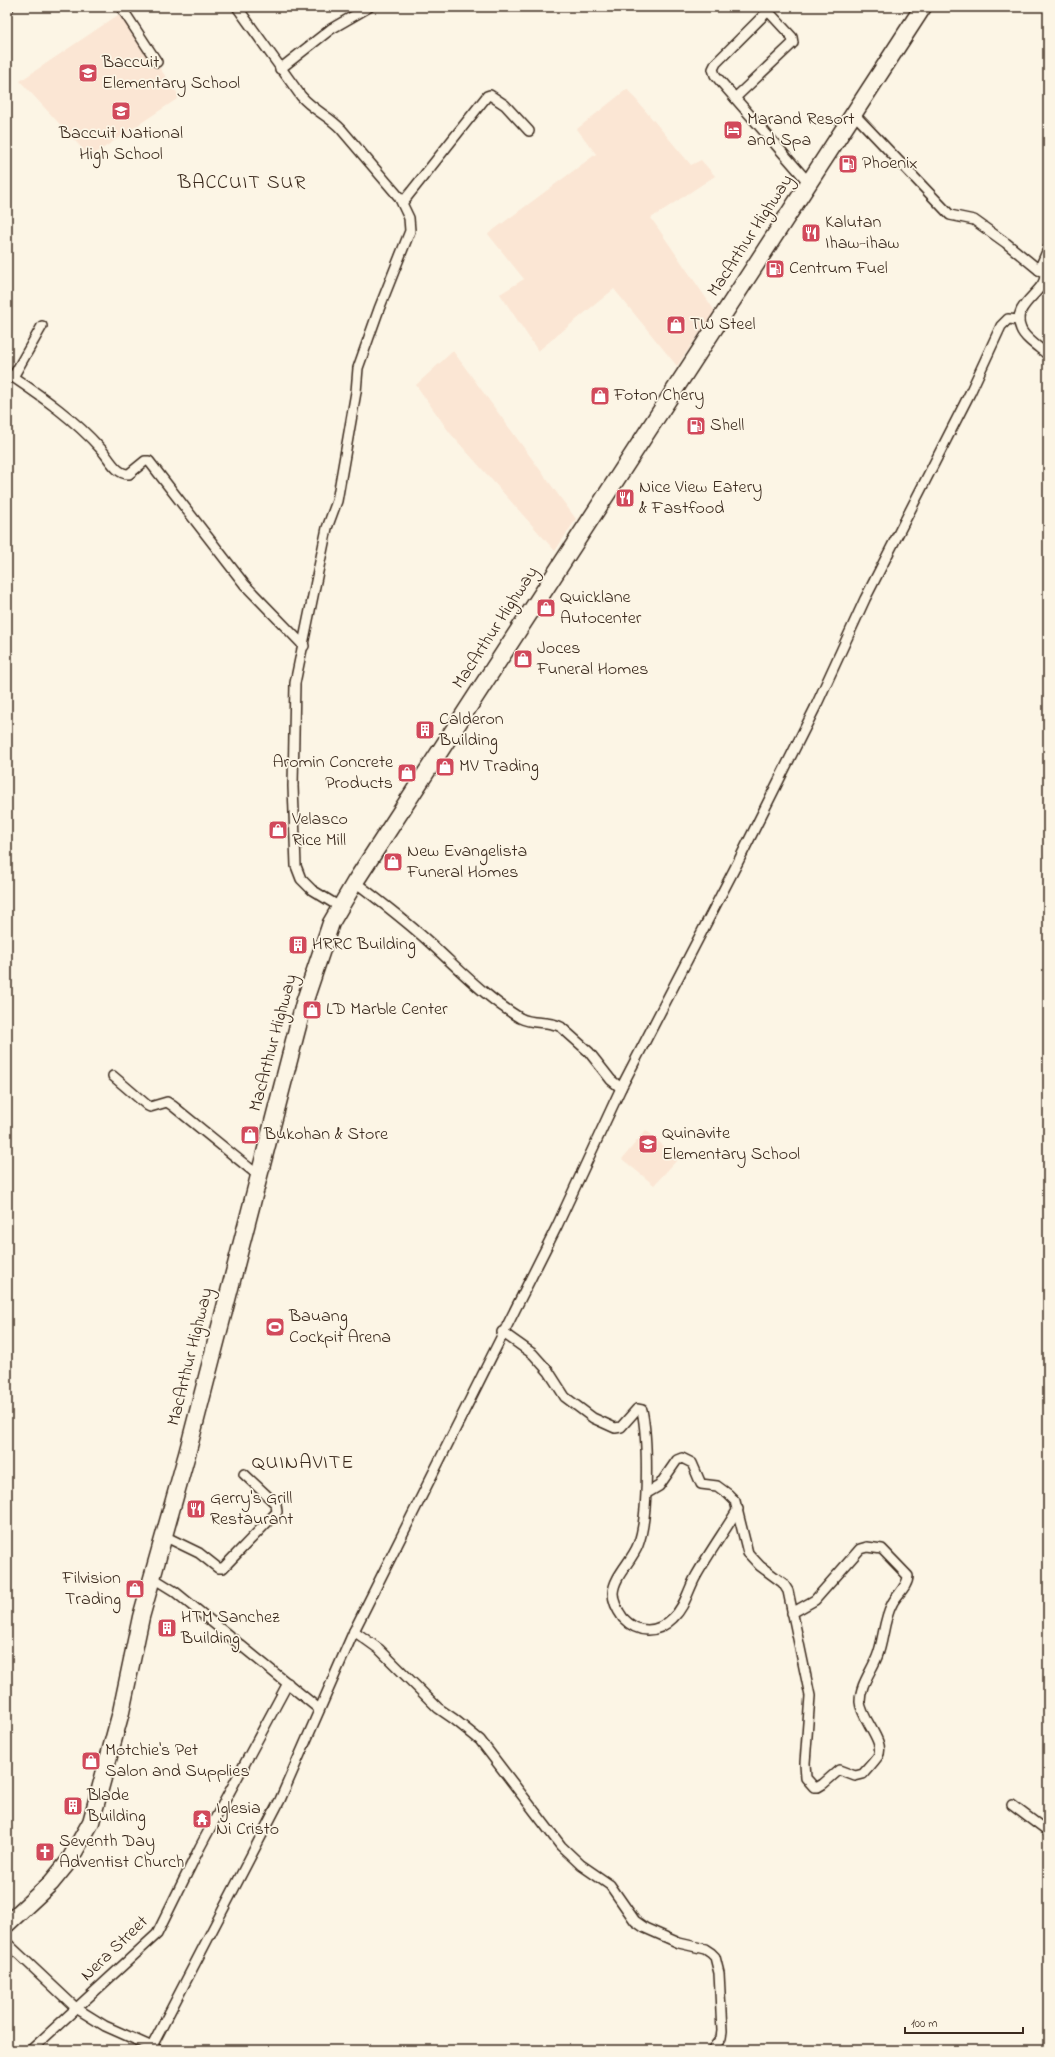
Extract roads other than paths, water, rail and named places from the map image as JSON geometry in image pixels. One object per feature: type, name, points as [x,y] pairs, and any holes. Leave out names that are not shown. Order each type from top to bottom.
[{"type":"highway","name":"MacArthur Highway","points":[[7,1924],[51,1883],[69,1861],[91,1822],[121,1712],[142,1617],[304,1003],[331,923],[355,882],[923,7]]},
{"type":"street","points":[[121,7],[157,62]]},
{"type":"street","points":[[237,7],[280,68],[308,104],[341,128],[396,192],[409,218],[410,231],[378,309],[358,368],[356,392],[337,501],[328,528],[295,683],[293,786],[296,866],[301,879],[312,890],[340,907]]},
{"type":"street","points":[[280,68],[335,26],[369,7]]},
{"type":"street","points":[[735,98],[793,43],[792,37],[766,9],[714,66],[715,75],[735,98],[809,183]]},
{"type":"street","points":[[402,202],[487,96],[490,95],[499,100],[529,131]]},
{"type":"street","points":[[854,114],[950,214],[974,220],[1045,273],[1043,282],[1022,308],[1019,320],[1024,333],[1048,355]]},
{"type":"street","points":[[1039,270],[1048,249]]},
{"type":"street","points":[[7,1943],[76,2008],[105,2026],[153,2049],[280,1800],[354,1631],[502,1332],[557,1226],[621,1088],[815,708],[865,599],[970,393],[1001,326],[1008,319],[1019,320]]},
{"type":"street","points":[[42,326],[10,376],[84,432],[121,472],[128,474],[145,461],[149,461],[245,585],[304,646]]},
{"type":"street","points":[[355,882],[412,927],[483,992],[521,1019],[533,1023],[556,1024],[561,1026],[589,1052],[611,1080],[621,1088]]},
{"type":"street","points":[[113,1076],[148,1106],[150,1107],[167,1102],[173,1106],[259,1176]]},
{"type":"street","points":[[502,1332],[533,1354],[549,1372],[565,1396],[593,1418],[615,1428],[621,1427],[637,1409],[641,1408],[645,1442],[646,1493],[641,1538],[632,1558],[617,1581],[613,1593],[615,1604],[620,1614],[630,1625],[641,1631],[651,1631],[672,1620],[680,1611],[695,1577],[738,1509]]},
{"type":"street","points":[[646,1493],[659,1486],[677,1460],[682,1458],[692,1463],[701,1484],[717,1486],[723,1489],[735,1501],[748,1553],[760,1566],[783,1583],[788,1591],[792,1613],[810,1696],[805,1763],[806,1778],[814,1787],[818,1787],[839,1770],[855,1776],[863,1774],[879,1755],[880,1749],[879,1743],[863,1715],[860,1702],[865,1679],[876,1658],[884,1623],[892,1604],[906,1584],[908,1576],[882,1549],[867,1547],[860,1549],[815,1600],[792,1613]]},
{"type":"street","points":[[164,1536],[199,1552],[218,1568],[223,1568],[277,1512],[276,1504],[244,1474]]},
{"type":"street","points":[[153,1578],[174,1591],[319,1709]]},
{"type":"street","points":[[354,1631],[380,1649],[438,1708],[480,1740],[561,1846],[581,1865],[610,1885],[635,1921],[645,1928],[679,1943],[705,1949],[715,1957],[719,1974],[722,2031],[721,2038],[712,2050]]},
{"type":"street","name":"Nera Street","points":[[30,2050],[157,1934],[163,1925],[200,1847],[288,1683]]},
{"type":"street","points":[[1012,1805],[1048,1832]]},
{"type":"place","name":"Baccuit Elementary School","points":[[88,73]]},
{"type":"place","name":"Baccuit National High School","points":[[121,111]]},
{"type":"place","name":"Marand Resort and Spa","points":[[733,130]]},
{"type":"place","name":"Phoenix","points":[[848,164]]},
{"type":"place","name":"Kalutan Ihaw-ihaw","points":[[811,233]]},
{"type":"place","name":"Centrum Fuel","points":[[775,269]]},
{"type":"place","name":"TW Steel","points":[[676,325]]},
{"type":"place","name":"Foton Chery","points":[[600,396]]},
{"type":"place","name":"Shell","points":[[696,426]]},
{"type":"place","name":"Nice View Eatery & Fastfood","points":[[625,498]]},
{"type":"place","name":"Quicklane Autocenter","points":[[546,608]]},
{"type":"place","name":"Joces Funeral Homes","points":[[523,659]]},
{"type":"place","name":"Calderon Building","points":[[425,730]]},
{"type":"place","name":"MV Trading","points":[[445,767]]},
{"type":"place","name":"Aromin Concrete Products","points":[[407,773]]},
{"type":"place","name":"Velasco Rice Mill","points":[[278,830]]},
{"type":"place","name":"New Evangelista Funeral Homes","points":[[393,862]]},
{"type":"place","name":"HRRC Building","points":[[298,945]]},
{"type":"place","name":"LD Marble Center","points":[[312,1010]]},
{"type":"place","name":"Bukohan & Store","points":[[250,1135]]},
{"type":"place","name":"Quinavite Elementary School","points":[[648,1144]]},
{"type":"place","name":"Bauang Cockpit Arena","points":[[275,1327]]},
{"type":"place","name":"Gerry's Grill Restaurant","points":[[196,1509]]},
{"type":"place","name":"Filvision Trading","points":[[135,1589]]},
{"type":"place","name":"HTM Sanchez Building","points":[[167,1628]]},
{"type":"place","name":"Motchie's Pet Salon and Supplies","points":[[91,1761]]},
{"type":"place","name":"Blade Building","points":[[73,1806]]},
{"type":"place","name":"Iglesia Ni Cristo","points":[[202,1819]]},
{"type":"place","name":"Seventh Day Adventist Church","points":[[45,1852]]},
{"type":"district","name":"BACCUIT SUR","points":[[242,183]]},
{"type":"district","name":"QUINAVITE","points":[[303,1463]]}]
